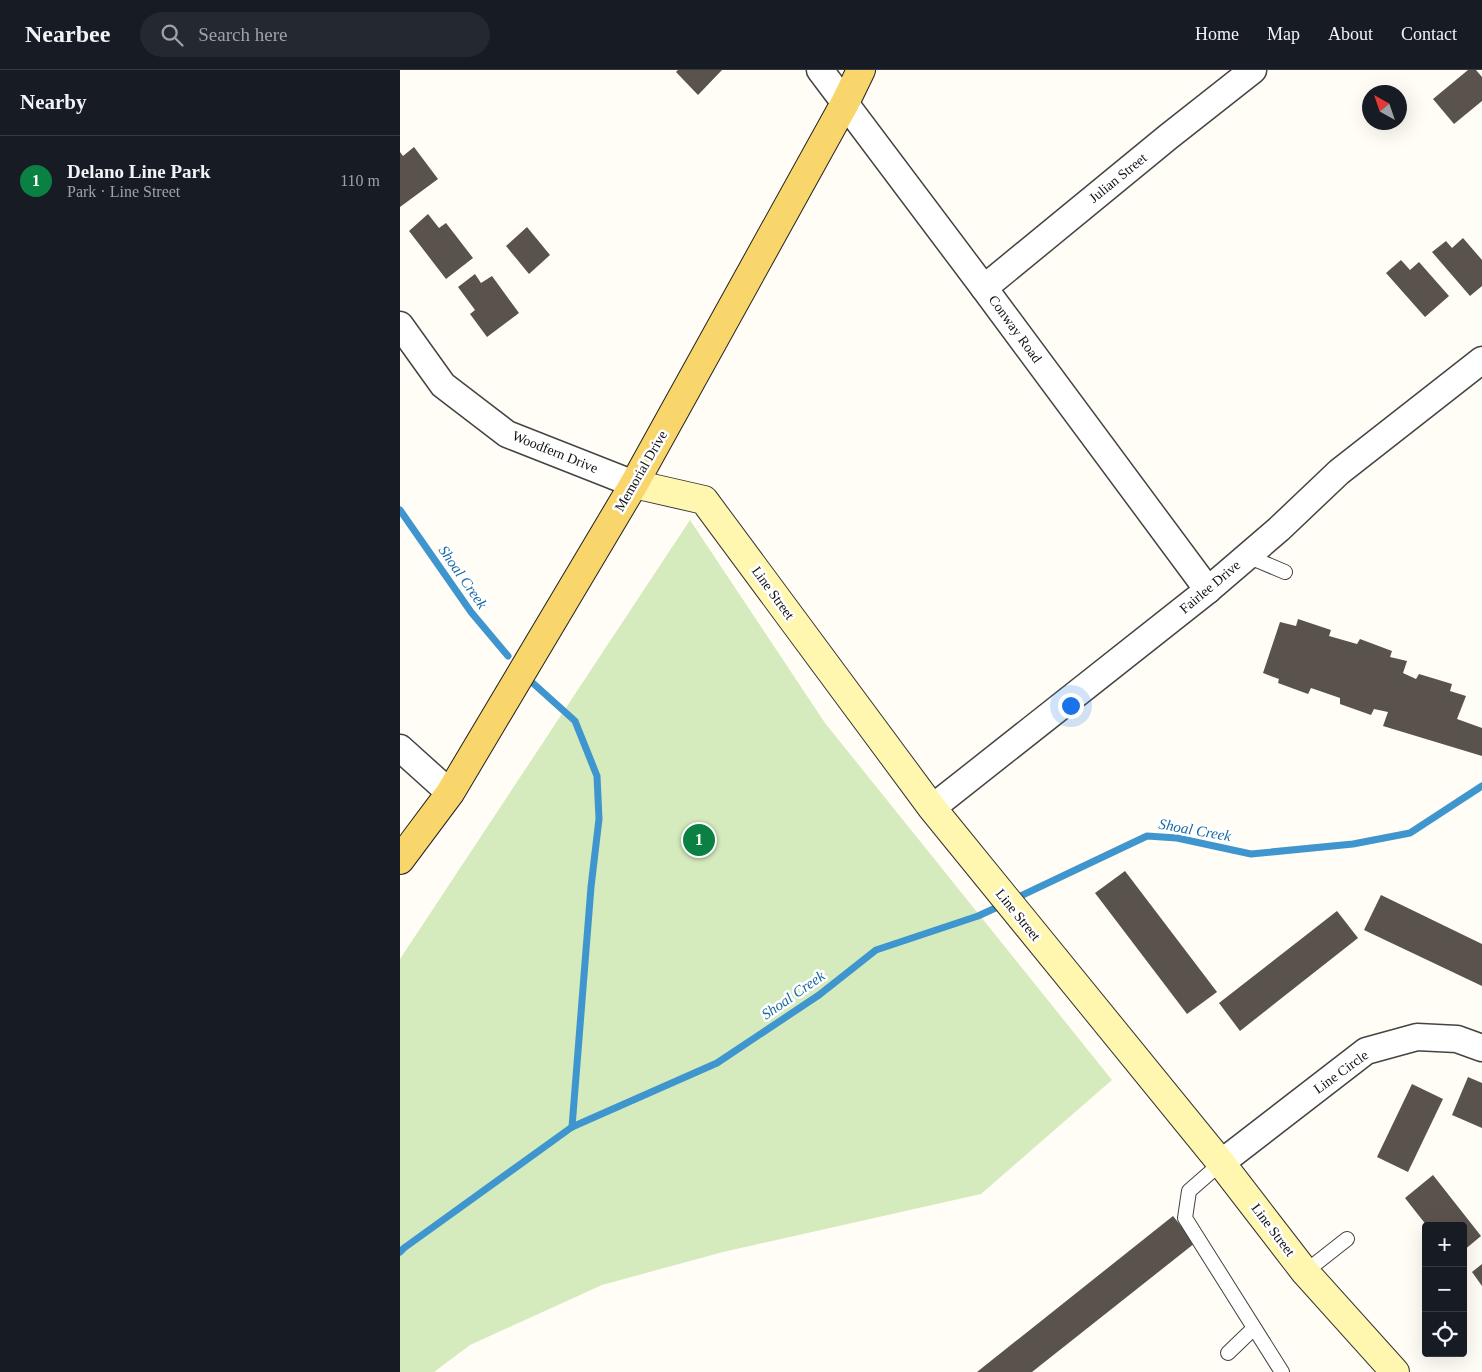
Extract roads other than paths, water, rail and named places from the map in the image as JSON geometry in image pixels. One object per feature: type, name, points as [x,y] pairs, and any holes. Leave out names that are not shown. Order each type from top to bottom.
[{"type":"main road","name":"Memorial Drive","points":[[400,860],[450,793],[634,484],[845,103],[861,70]]},
{"type":"street","name":"Conway Road","points":[[820,70],[1208,590]]},
{"type":"street","name":"Julian Street","points":[[984,288],[1253,70]]},
{"type":"street","name":"Woodfern Drive","points":[[400,325],[443,385],[507,434],[634,484]]},
{"type":"street","name":"Fairlee Drive","points":[[932,808],[1208,590],[1279,529],[1339,472],[1482,360]]},
{"type":"street","name":"Line Street","points":[[634,484],[704,500],[932,808],[1221,1163],[1305,1272],[1395,1372]]},
{"type":"street","points":[[400,748],[450,793]]},
{"type":"street","name":"Line Circle","points":[[1221,1163],[1366,1051],[1417,1037],[1458,1040],[1482,1048]]},
{"type":"lane","points":[[1247,556],[1285,572]]},
{"type":"lane","points":[[1221,1163],[1189,1191],[1185,1218],[1282,1372]]},
{"type":"lane","points":[[1305,1272],[1347,1238]]},
{"type":"lane","points":[[1228,1353],[1254,1328]]},
{"type":"waterway","name":"Shoal Creek","points":[[400,510],[471,612],[508,656]]},
{"type":"waterway","name":"Shoal Creek","points":[[525,676],[575,721],[597,776],[599,819],[591,887],[572,1127]]},
{"type":"waterway","name":"Shoal Creek","points":[[1014,899],[1147,836],[1177,838],[1251,854],[1353,844],[1410,833],[1482,786]]},
{"type":"waterway","name":"Shoal Creek","points":[[400,1252],[572,1127],[717,1063],[819,995],[876,950],[978,916],[1002,905]]},
{"type":"place","name":"Delano Line Park","points":[[699,840]]}]
